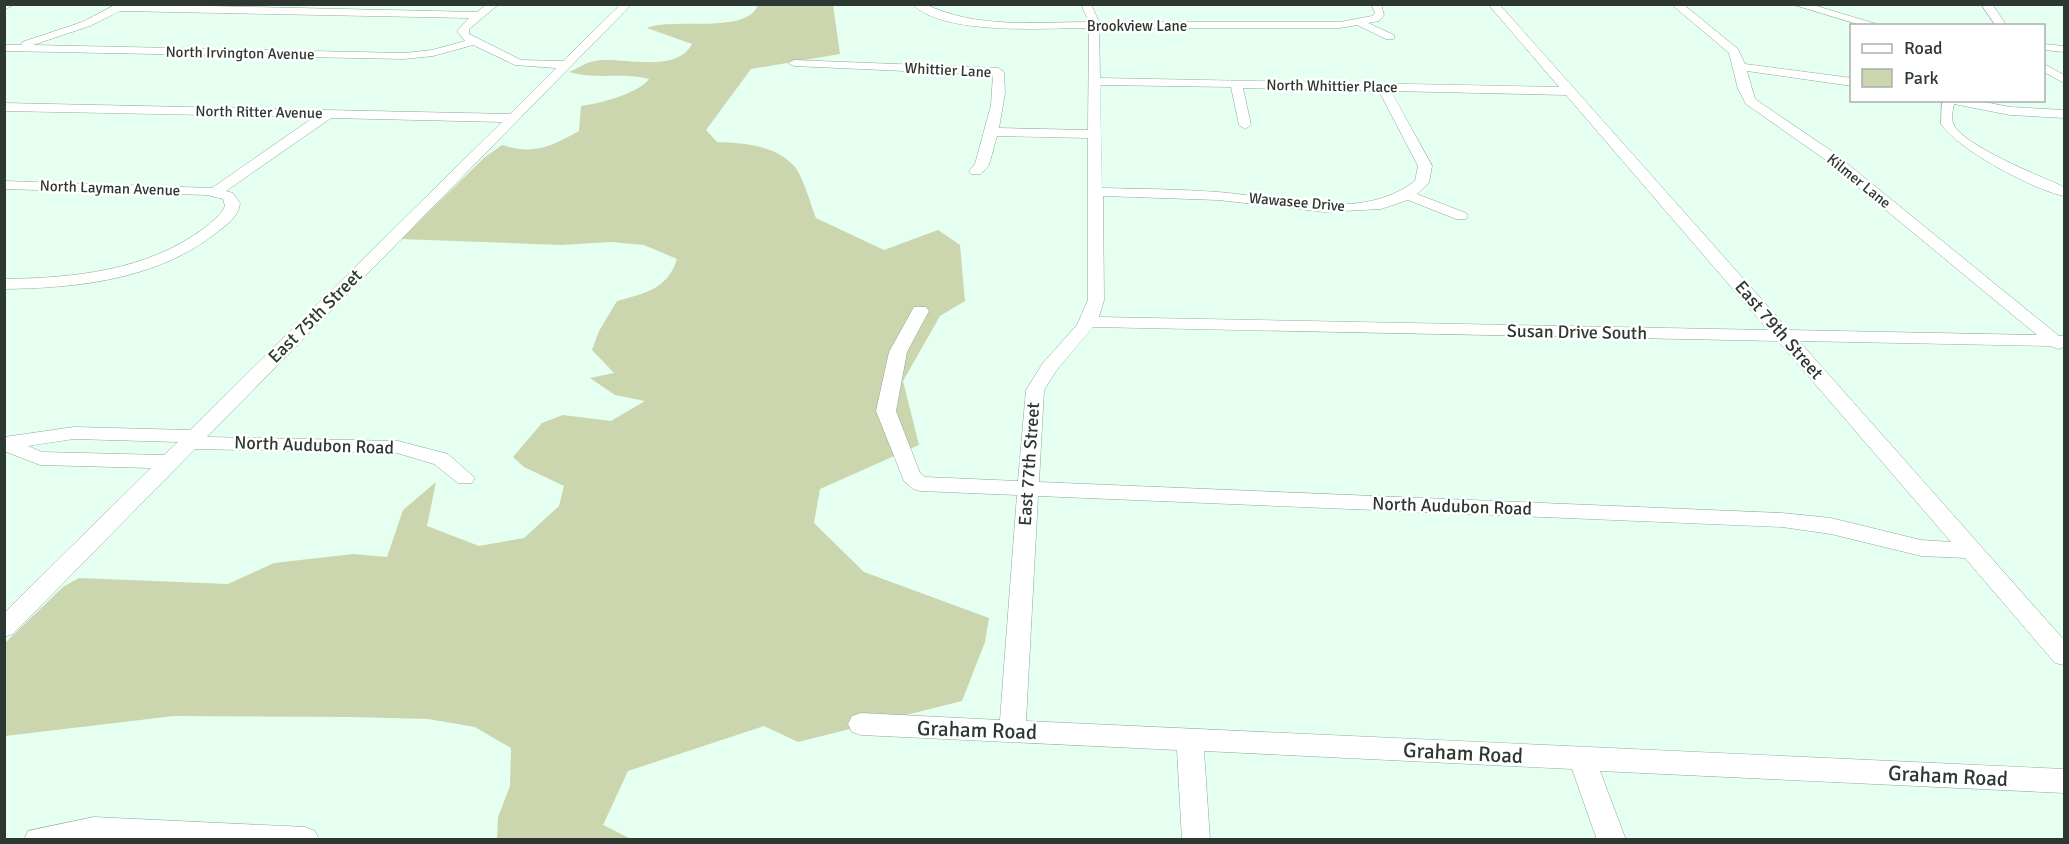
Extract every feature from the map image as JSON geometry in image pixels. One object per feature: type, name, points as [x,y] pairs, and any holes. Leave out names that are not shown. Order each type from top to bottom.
[{"type":"street","points":[[4,7],[10,4]]},
{"type":"street","points":[[224,10],[235,4]]},
{"type":"street","points":[[351,13],[365,4]]},
{"type":"street","points":[[494,4],[462,31],[465,36],[519,63],[567,65]]},
{"type":"street","name":"East 75th Street","points":[[4,628],[627,4]]},
{"type":"street","name":"East 77th Street","points":[[1012,730],[1035,390],[1040,380],[1089,322],[1096,300],[1094,26],[1093,14],[1086,4]]},
{"type":"street","points":[[1361,24],[1378,16],[1380,12],[1376,4]]},
{"type":"street","name":"East 79th Street","points":[[1493,4],[2064,656]]},
{"type":"street","name":"Kilmer Lane","points":[[1676,4],[1731,49],[1742,67],[1743,90],[1758,108],[1828,155],[2061,344]]},
{"type":"street","points":[[1796,4],[1871,24]]},
{"type":"street","points":[[1986,4],[2001,24]]},
{"type":"street","name":"Brookview Lane","points":[[918,5],[940,17],[977,24],[1094,26],[1361,24]]},
{"type":"street","points":[[7,49],[82,25],[122,6],[480,15]]},
{"type":"street","points":[[1361,24],[1390,37]]},
{"type":"street","name":"North Irvington Avenue","points":[[7,49],[400,57],[425,54],[475,41]]},
{"type":"street","points":[[2045,47],[2064,50]]},
{"type":"street","name":"Whittier Lane","points":[[794,63],[998,72],[1001,87],[982,165],[976,171]]},
{"type":"street","points":[[1742,67],[1850,82]]},
{"type":"street","points":[[2045,68],[2064,80]]},
{"type":"street","name":"North Whittier Place","points":[[1094,81],[1569,91]]},
{"type":"street","points":[[1236,84],[1245,125]]},
{"type":"street","points":[[1383,87],[1425,166],[1423,181],[1408,195],[1461,216]]},
{"type":"street","points":[[1949,102],[1947,123],[1958,138],[1984,154],[2064,192]]},
{"type":"street","points":[[1960,102],[2010,111],[2064,114]]},
{"type":"street","name":"North Ritter Avenue","points":[[4,106],[514,118]]},
{"type":"street","points":[[215,192],[328,114]]},
{"type":"street","points":[[990,132],[1095,134]]},
{"type":"street","name":"North Layman Avenue","points":[[4,185],[215,192]]},
{"type":"street","points":[[4,284],[55,284],[111,274],[169,254],[200,237],[223,220],[232,209],[231,199],[215,192]]},
{"type":"street","name":"Wawasee Drive","points":[[1095,192],[1219,196],[1341,207],[1377,205],[1408,195]]},
{"type":"street","name":"North Audubon Road","points":[[920,311],[898,352],[886,411],[889,424],[914,481],[929,485],[1782,520],[1831,526],[1913,547],[1973,551]]},
{"type":"street","name":"Susan Drive South","points":[[1089,322],[2061,344]]},
{"type":"street","name":"North Audubon Road","points":[[4,444],[69,433],[398,447],[441,459],[465,478]]},
{"type":"street","name":"North Audubon Road","points":[[4,444],[40,458],[171,462]]},
{"type":"street","name":"Graham Road","points":[[861,724],[2064,781]]},
{"type":"street","points":[[1190,740],[1196,840]]},
{"type":"street","points":[[1582,758],[1612,840]]},
{"type":"street","points":[[38,840],[94,830],[305,840]]},
{"type":"green space","points":[[758,5],[833,5],[840,54],[751,69],[706,130],[717,142],[759,147],[779,154],[795,167],[801,177],[816,218],[884,250],[938,230],[960,245],[965,301],[940,316],[903,381],[919,445],[820,489],[814,523],[864,572],[989,618],[985,642],[962,701],[798,742],[764,726],[628,771],[603,825],[633,840],[497,839],[498,817],[510,786],[511,748],[475,727],[428,719],[174,716],[5,736],[5,643],[63,587],[79,578],[228,584],[274,563],[353,554],[387,557],[403,510],[436,482],[427,526],[479,546],[524,538],[559,506],[564,486],[524,467],[513,457],[542,423],[563,415],[611,421],[645,401],[615,395],[590,378],[614,373],[592,350],[599,331],[617,301],[654,289],[667,278],[677,259],[644,245],[611,242],[561,245],[401,239],[484,158],[502,145],[533,149],[559,141],[579,131],[581,106],[628,93],[649,79],[569,72],[595,61],[661,62],[673,59],[684,53],[692,44],[647,28],[659,25],[725,23],[740,20],[751,14]]}]
